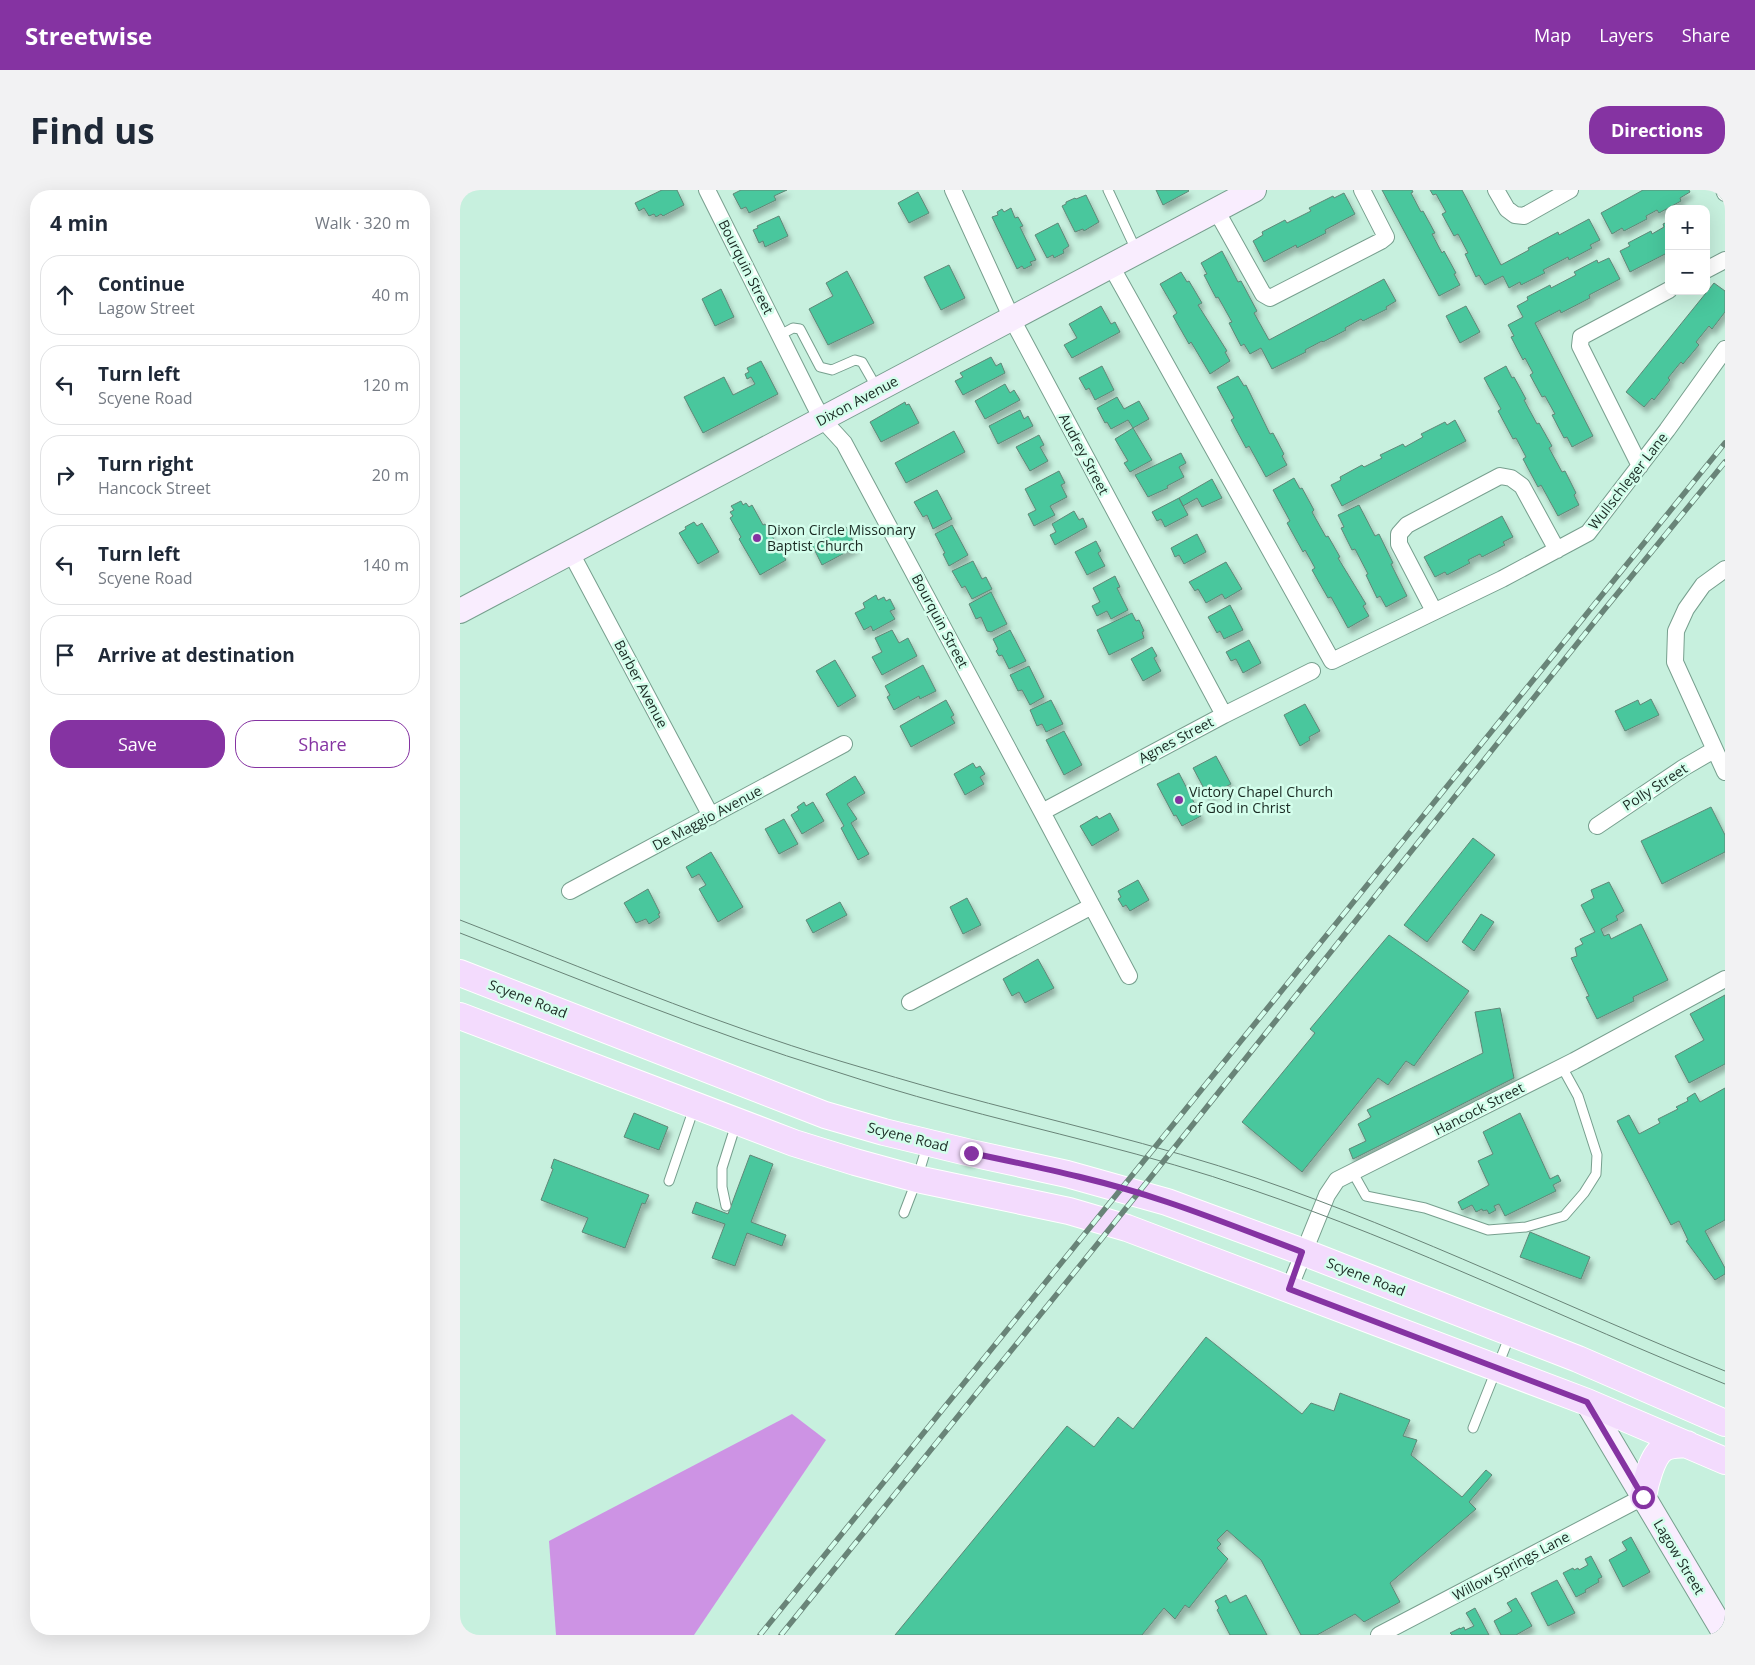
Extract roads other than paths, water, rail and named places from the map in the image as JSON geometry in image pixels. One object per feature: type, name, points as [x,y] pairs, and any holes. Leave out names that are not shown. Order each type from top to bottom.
[{"type":"main road","name":"Scyene Road","points":[[460,973],[825,1115],[928,1143],[1067,1174],[1167,1202],[1578,1358],[1725,1423]]},
{"type":"main road","points":[[460,1016],[794,1143],[918,1179],[1070,1211],[1127,1228],[1587,1402],[1725,1461]]},
{"type":"main road","points":[[716,1114],[730,1078]]},
{"type":"main road","points":[[1643,1497],[1650,1467],[1662,1448],[1669,1445],[1687,1444]]},
{"type":"street","name":"Bourquin Street","points":[[707,190],[822,420],[844,444],[1129,976]]},
{"type":"street","name":"Audrey Street","points":[[953,190],[1012,319],[1224,715]]},
{"type":"street","points":[[1235,197],[1263,294],[1270,298],[1386,237],[1362,190]]},
{"type":"street","points":[[1496,190],[1507,210],[1515,215],[1524,216],[1570,190]]},
{"type":"street","name":"Dixon Avenue","points":[[460,611],[1012,319],[1235,197]]},
{"type":"street","points":[[1710,268],[1725,260]]},
{"type":"street","points":[[1111,266],[1332,661],[1434,612],[1399,544],[1399,534],[1407,525],[1500,476],[1511,478],[1522,486],[1557,550]]},
{"type":"street","points":[[1640,466],[1580,346],[1581,337],[1665,292]]},
{"type":"street","name":"Wullschleger Lane","points":[[1434,612],[1502,579],[1588,533],[1640,466],[1725,349]]},
{"type":"street","name":"Barber Avenue","points":[[571,553],[711,816]]},
{"type":"street","points":[[1725,569],[1703,585],[1686,609],[1676,631],[1675,662],[1725,772]]},
{"type":"street","name":"Agnes Street","points":[[1042,812],[1224,715],[1312,671]]},
{"type":"street","name":"De Maggio Avenue","points":[[570,891],[844,744]]},
{"type":"street","name":"Polly Street","points":[[1597,826],[1683,768],[1714,750]]},
{"type":"street","points":[[910,1002],[1092,906]]},
{"type":"street","name":"Hancock Street","points":[[1289,1289],[1302,1252],[1327,1195],[1337,1180],[1562,1067],[1725,979]]},
{"type":"street","name":"Lagow Street","points":[[1587,1402],[1725,1634]]},
{"type":"street","name":"Willow Springs Lane","points":[[1379,1635],[1643,1497]]},
{"type":"lane","points":[[1108,190],[1137,252]]},
{"type":"lane","points":[[780,335],[793,328],[800,329],[820,366],[832,370],[854,360],[862,362],[878,390]]},
{"type":"lane","points":[[1353,1173],[1366,1196],[1425,1208],[1488,1230],[1526,1227],[1564,1216],[1584,1193],[1596,1174],[1597,1155],[1578,1096],[1562,1067]]},
{"type":"lane","points":[[669,1181],[716,1114]]},
{"type":"lane","points":[[716,1114],[722,1168],[722,1188],[726,1206]]},
{"type":"lane","points":[[904,1213],[918,1179],[928,1143]]},
{"type":"lane","points":[[1473,1428],[1511,1333]]},
{"type":"tram line","points":[[460,920],[649,994],[792,1046],[923,1085],[1142,1144],[1256,1178],[1375,1222],[1725,1371]]},
{"type":"tram line","points":[[460,933],[739,1040],[787,1056],[916,1096],[1136,1154],[1250,1189],[1430,1258],[1725,1384]]},
{"type":"railway","points":[[760,1635],[1725,443]]},
{"type":"railway","points":[[781,1635],[1725,462]]},
{"type":"place","name":"Dixon Circle Missonary Baptist Church","points":[[757,538]]},
{"type":"place","name":"Victory Chapel Church of God in Christ","points":[[1179,800]]}]
